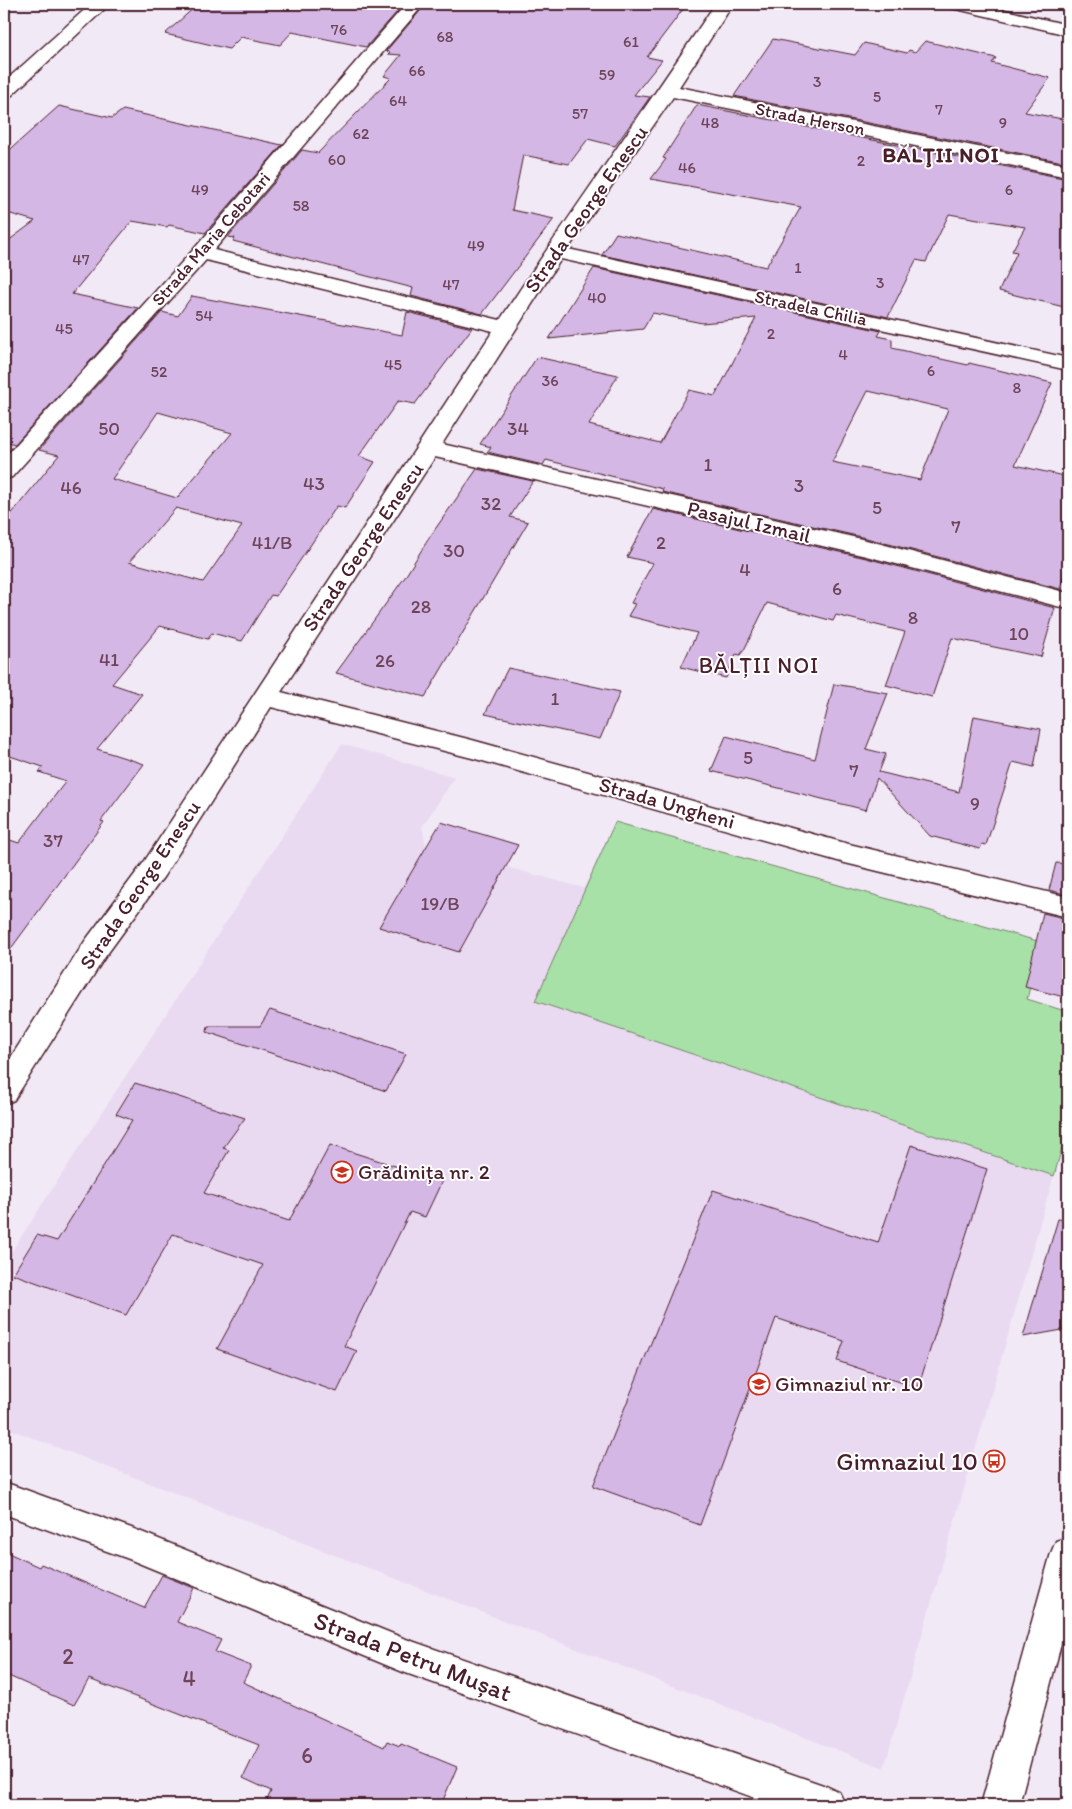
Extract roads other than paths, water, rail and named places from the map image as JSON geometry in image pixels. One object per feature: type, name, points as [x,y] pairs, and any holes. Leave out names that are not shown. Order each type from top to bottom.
[{"type":"street","points":[[4,92],[101,4]]},
{"type":"street","name":"Strada Maria Cebotari","points":[[4,472],[201,253],[415,4]]},
{"type":"street","name":"Strada George Enescu","points":[[4,1092],[95,950],[154,869],[310,626],[369,541],[554,252],[668,90],[724,4]]},
{"type":"street","points":[[958,4],[1068,30]]},
{"type":"street","name":"Strada Herson","points":[[668,90],[1068,171]]},
{"type":"street","name":"Stradela Chilia","points":[[554,252],[1068,364]]},
{"type":"street","points":[[201,253],[505,328]]},
{"type":"street","name":"Pasajul Izmail","points":[[428,448],[866,548],[1068,601]]},
{"type":"street","name":"Strada Ungheni","points":[[266,697],[375,722],[523,762],[815,846],[1068,907]]},
{"type":"street","name":"Strada Petru Mușat","points":[[4,1498],[134,1545],[403,1655],[826,1805]]},
{"type":"street","points":[[1000,1805],[1068,1553]]},
{"type":"place","name":"Grădinița nr. 2","points":[[342,1172]]},
{"type":"place","name":"Gimnaziul nr. 10","points":[[759,1384]]},
{"type":"place","name":"Gimnaziul 10","points":[[994,1461]]},
{"type":"district","name":"BĂLŢII NOI","points":[[941,155]]},
{"type":"district","name":"BĂLȚII NOI","points":[[759,665]]}]
